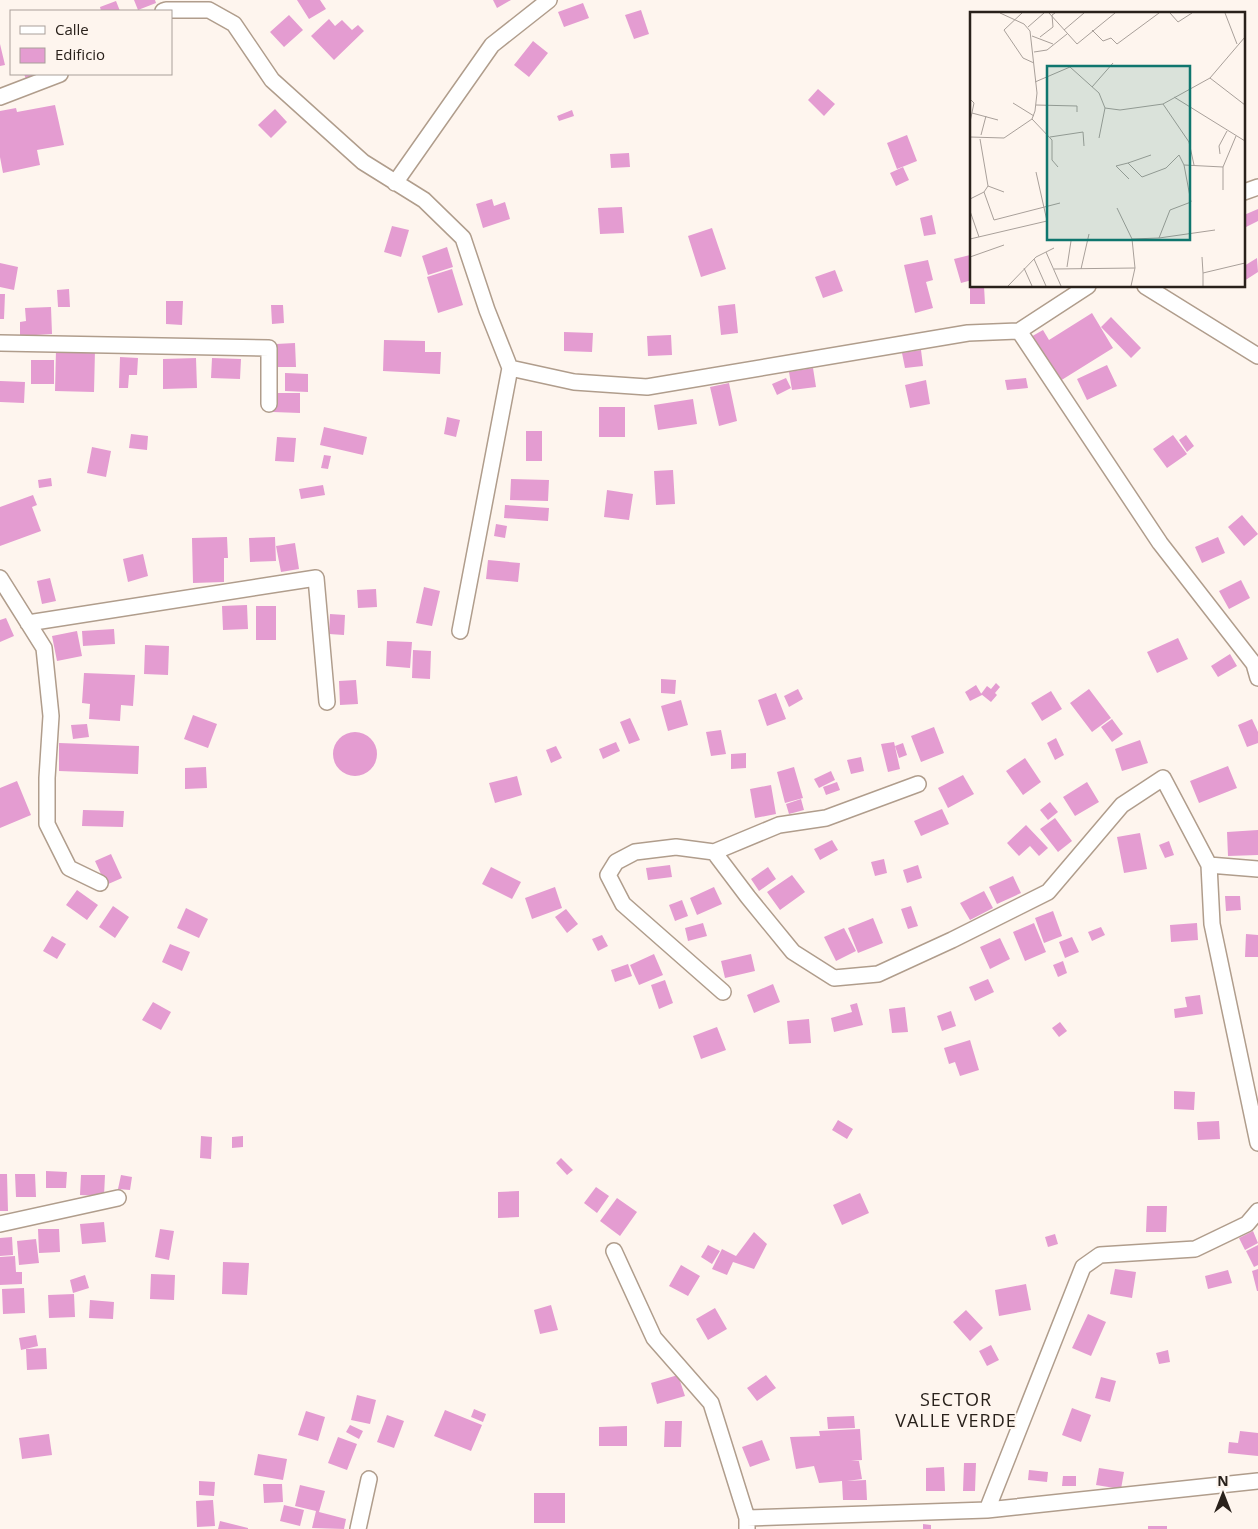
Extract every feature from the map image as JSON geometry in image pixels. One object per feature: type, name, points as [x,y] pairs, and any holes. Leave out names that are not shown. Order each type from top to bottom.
[{"type":"street","points":[[395,183],[492,45],[549,0]]},
{"type":"street","points":[[172,10],[209,10],[234,24],[272,80],[362,162],[424,200],[463,238],[510,368],[460,631]]},
{"type":"street","points":[[0,97],[57,75]]},
{"type":"street","points":[[1246,191],[1258,187]]},
{"type":"street","points":[[510,368],[574,382],[647,387],[968,333],[1019,331],[1085,288]]},
{"type":"street","points":[[1148,288],[1258,356]]},
{"type":"street","points":[[1019,331],[1160,543],[1254,664],[1258,678]]},
{"type":"street","points":[[0,343],[269,348],[269,404]]},
{"type":"street","points":[[0,578],[44,648],[51,716],[47,778],[47,824],[69,868],[100,883]]},
{"type":"street","points":[[28,623],[316,578],[327,702]]},
{"type":"street","points":[[714,852],[793,952],[834,978],[878,974],[952,940],[1048,892],[1122,805],[1164,778],[1209,865],[1212,924],[1258,1143]]},
{"type":"street","points":[[723,992],[623,904],[608,875],[616,862],[635,852],[676,847],[714,852],[778,825],[826,818],[918,784]]},
{"type":"street","points":[[1209,865],[1258,870]]},
{"type":"street","points":[[0,1224],[118,1198]]},
{"type":"street","points":[[987,1510],[1084,1267],[1100,1255],[1195,1249],[1248,1224],[1258,1211]]},
{"type":"street","points":[[614,1251],[654,1338],[711,1403],[747,1523],[987,1510],[1258,1481]]},
{"type":"street","points":[[358,1529],[369,1479]]},
{"type":"building","points":[[134,0],[155,0],[156,3],[138,10]]},
{"type":"building","points":[[297,0],[320,0],[326,9],[309,19]]},
{"type":"building","points":[[493,0],[511,0],[497,8]]},
{"type":"building","points":[[116,1],[120,10],[101,10],[100,7]]},
{"type":"building","points":[[583,3],[589,18],[564,27],[558,12]]},
{"type":"building","points":[[641,10],[649,34],[634,39],[625,15]]},
{"type":"building","points":[[289,15],[303,30],[284,47],[270,32]]},
{"type":"building","points":[[329,19],[335,26],[342,20],[352,30],[358,25],[364,31],[334,60],[311,36]]},
{"type":"building","points":[[533,41],[548,53],[529,77],[514,65]]},
{"type":"building","points":[[0,44],[5,65],[0,66]]},
{"type":"building","points":[[24,75],[38,75],[26,79]]},
{"type":"building","points":[[818,89],[835,104],[824,116],[808,100]]},
{"type":"building","points":[[55,105],[64,145],[37,150],[40,165],[3,173],[0,157],[0,111],[16,108],[17,112]]},
{"type":"building","points":[[275,109],[287,122],[271,138],[258,125]]},
{"type":"building","points":[[572,110],[574,116],[559,121],[557,116]]},
{"type":"building","points":[[907,135],[917,161],[897,169],[887,143]]},
{"type":"building","points":[[629,153],[630,167],[611,168],[610,154]]},
{"type":"building","points":[[903,167],[909,180],[896,186],[890,173]]},
{"type":"building","points":[[492,199],[494,206],[505,202],[510,219],[483,228],[476,204]]},
{"type":"building","points":[[622,207],[624,233],[600,234],[598,208]]},
{"type":"building","points":[[1258,209],[1258,221],[1246,227],[1246,214]]},
{"type":"building","points":[[932,215],[936,234],[924,236],[920,218]]},
{"type":"building","points":[[392,226],[409,230],[401,257],[384,252]]},
{"type":"building","points":[[712,228],[726,269],[701,277],[688,236]]},
{"type":"building","points":[[447,247],[453,267],[428,275],[422,256]]},
{"type":"building","points":[[970,255],[970,281],[961,283],[954,259]]},
{"type":"building","points":[[1257,258],[1258,272],[1246,280],[1246,265]]},
{"type":"building","points":[[928,260],[933,280],[926,282],[933,308],[915,313],[904,265]]},
{"type":"building","points":[[0,263],[18,267],[14,290],[0,287]]},
{"type":"building","points":[[452,269],[463,305],[438,313],[427,277]]},
{"type":"building","points":[[835,270],[843,291],[823,298],[815,277]]},
{"type":"building","points":[[970,288],[984,288],[985,304],[970,304]]},
{"type":"building","points":[[69,289],[70,307],[58,307],[57,290]]},
{"type":"building","points":[[0,294],[5,294],[4,319],[0,319]]},
{"type":"building","points":[[166,301],[183,301],[182,325],[166,324]]},
{"type":"building","points":[[735,304],[738,333],[721,335],[718,306]]},
{"type":"building","points":[[271,305],[283,305],[284,323],[272,324]]},
{"type":"building","points":[[51,307],[52,334],[20,336],[20,322],[26,321],[25,308]]},
{"type":"building","points":[[1092,313],[1113,348],[1060,381],[1039,346],[1036,348],[1029,338],[1043,330],[1049,340]]},
{"type":"building","points":[[1111,317],[1141,348],[1131,358],[1101,327]]},
{"type":"building","points":[[564,332],[593,333],[592,352],[564,351]]},
{"type":"building","points":[[671,335],[672,355],[648,356],[647,336]]},
{"type":"building","points":[[384,340],[425,341],[425,352],[441,352],[440,374],[383,371]]},
{"type":"building","points":[[295,343],[296,367],[277,367],[276,344]]},
{"type":"building","points":[[56,350],[95,350],[94,392],[55,391]]},
{"type":"building","points":[[921,350],[923,366],[905,368],[902,353]]},
{"type":"building","points":[[120,357],[138,358],[137,375],[129,375],[128,388],[119,388]]},
{"type":"building","points":[[196,358],[197,388],[163,389],[163,359]]},
{"type":"building","points":[[212,358],[241,359],[240,379],[211,378]]},
{"type":"building","points":[[31,360],[54,360],[54,384],[31,384]]},
{"type":"building","points":[[1107,365],[1117,386],[1087,400],[1077,379]]},
{"type":"building","points":[[813,368],[816,387],[792,390],[789,372]]},
{"type":"building","points":[[285,373],[308,374],[308,392],[285,391]]},
{"type":"building","points":[[786,378],[791,388],[777,395],[772,384]]},
{"type":"building","points":[[1026,378],[1028,388],[1007,390],[1005,380]]},
{"type":"building","points":[[926,380],[930,404],[910,408],[905,385]]},
{"type":"building","points":[[0,381],[25,382],[24,403],[0,402]]},
{"type":"building","points":[[729,383],[737,421],[719,426],[710,387]]},
{"type":"building","points":[[274,393],[300,393],[300,413],[273,412]]},
{"type":"building","points":[[693,399],[697,424],[658,430],[654,405]]},
{"type":"building","points":[[599,407],[625,407],[625,437],[599,437]]},
{"type":"building","points":[[447,417],[460,420],[456,437],[444,434]]},
{"type":"building","points":[[324,427],[367,437],[363,455],[320,445]]},
{"type":"building","points":[[526,431],[542,431],[542,461],[526,461]]},
{"type":"building","points":[[131,434],[148,436],[147,450],[129,448]]},
{"type":"building","points":[[1173,435],[1187,454],[1167,468],[1153,449]]},
{"type":"building","points":[[1186,435],[1194,446],[1187,452],[1179,440]]},
{"type":"building","points":[[277,437],[296,438],[294,462],[275,461]]},
{"type":"building","points":[[92,447],[111,451],[106,477],[87,473]]},
{"type":"building","points":[[324,455],[331,456],[328,469],[321,468]]},
{"type":"building","points":[[673,470],[675,504],[656,505],[654,471]]},
{"type":"building","points":[[51,478],[52,486],[39,488],[38,480]]},
{"type":"building","points":[[511,479],[549,480],[548,501],[510,500]]},
{"type":"building","points":[[323,485],[325,495],[301,499],[299,489]]},
{"type":"building","points":[[607,490],[633,494],[629,520],[604,517]]},
{"type":"building","points":[[33,495],[37,505],[32,507],[41,531],[0,546],[0,507]]},
{"type":"building","points":[[505,505],[549,508],[548,521],[504,518]]},
{"type":"building","points":[[1242,515],[1258,534],[1244,546],[1228,527]]},
{"type":"building","points":[[496,524],[507,526],[505,538],[494,536]]},
{"type":"building","points":[[227,537],[228,558],[224,558],[224,582],[193,583],[192,538]]},
{"type":"building","points":[[275,537],[276,561],[250,562],[249,538]]},
{"type":"building","points":[[1218,537],[1225,553],[1202,563],[1195,547]]},
{"type":"building","points":[[295,543],[299,569],[281,572],[276,546]]},
{"type":"building","points":[[143,554],[148,576],[128,582],[123,559]]},
{"type":"building","points":[[488,560],[520,563],[518,582],[486,579]]},
{"type":"building","points":[[50,578],[56,601],[42,604],[37,581]]},
{"type":"building","points":[[1241,580],[1250,598],[1229,609],[1219,591]]},
{"type":"building","points":[[424,587],[440,591],[432,626],[416,623]]},
{"type":"building","points":[[376,589],[377,607],[358,608],[357,590]]},
{"type":"building","points":[[247,605],[248,629],[223,630],[222,606]]},
{"type":"building","points":[[256,606],[276,606],[276,640],[256,640]]},
{"type":"building","points":[[330,614],[345,615],[344,635],[329,634]]},
{"type":"building","points":[[6,618],[14,636],[0,642],[0,620]]},
{"type":"building","points":[[114,629],[115,644],[83,646],[82,631]]},
{"type":"building","points":[[77,631],[82,656],[57,661],[52,636]]},
{"type":"building","points":[[1178,638],[1188,659],[1157,673],[1147,652]]},
{"type":"building","points":[[387,641],[412,642],[410,668],[386,666]]},
{"type":"building","points":[[145,645],[169,646],[168,675],[144,674]]},
{"type":"building","points":[[413,650],[431,651],[430,679],[412,678]]},
{"type":"building","points":[[1230,654],[1237,666],[1218,677],[1211,666]]},
{"type":"building","points":[[84,673],[135,675],[133,706],[121,705],[120,721],[89,719],[90,704],[82,703]]},
{"type":"building","points":[[661,679],[676,680],[675,694],[661,693]]},
{"type":"building","points":[[356,680],[358,704],[340,705],[339,681]]},
{"type":"building","points":[[996,683],[1000,687],[995,693],[997,695],[991,702],[981,694],[987,686],[991,689]]},
{"type":"building","points":[[976,685],[982,695],[970,701],[965,692]]},
{"type":"building","points":[[798,689],[803,699],[789,707],[784,696]]},
{"type":"building","points":[[1089,689],[1111,718],[1092,732],[1070,703]]},
{"type":"building","points":[[1051,691],[1062,709],[1042,721],[1031,703]]},
{"type":"building","points":[[776,693],[786,719],[767,726],[758,700]]},
{"type":"building","points":[[681,700],[688,725],[668,731],[661,706]]},
{"type":"building","points":[[193,715],[217,724],[208,748],[184,739]]},
{"type":"building","points":[[630,718],[640,740],[629,744],[620,722]]},
{"type":"building","points":[[1112,719],[1123,734],[1112,742],[1101,727]]},
{"type":"building","points":[[1252,719],[1258,732],[1258,743],[1247,747],[1238,725]]},
{"type":"building","points":[[87,724],[89,737],[73,739],[71,725]]},
{"type":"building","points":[[934,727],[944,753],[921,762],[911,736]]},
{"type":"building","points":[[721,730],[726,754],[711,756],[706,732]]},
{"type":"building","points":[[355,732],[367,736],[373,742],[377,754],[373,766],[367,772],[355,776],[343,772],[337,766],[333,754],[337,742],[343,736]]},
{"type":"building","points":[[1056,738],[1064,755],[1055,760],[1047,743]]},
{"type":"building","points":[[1140,740],[1148,763],[1122,771],[1115,749]]},
{"type":"building","points":[[616,742],[620,751],[603,759],[599,749]]},
{"type":"building","points":[[894,742],[900,769],[888,772],[881,744]]},
{"type":"building","points":[[59,743],[139,746],[138,774],[59,771]]},
{"type":"building","points":[[903,743],[907,755],[899,758],[895,746]]},
{"type":"building","points":[[556,746],[562,758],[551,763],[546,750]]},
{"type":"building","points":[[746,753],[746,768],[731,769],[731,754]]},
{"type":"building","points":[[861,757],[864,771],[851,774],[847,760]]},
{"type":"building","points":[[1025,758],[1041,782],[1023,795],[1006,771]]},
{"type":"building","points":[[1228,766],[1237,788],[1199,803],[1190,781]]},
{"type":"building","points":[[206,767],[207,788],[185,789],[185,768]]},
{"type":"building","points":[[794,767],[803,798],[785,803],[777,772]]},
{"type":"building","points":[[831,771],[835,780],[819,788],[814,779]]},
{"type":"building","points":[[963,775],[974,794],[948,808],[938,788]]},
{"type":"building","points":[[517,776],[522,795],[495,803],[489,783]]},
{"type":"building","points":[[17,781],[31,815],[0,828],[0,788]]},
{"type":"building","points":[[837,782],[840,790],[826,795],[823,787]]},
{"type":"building","points":[[1087,782],[1099,802],[1075,816],[1063,797]]},
{"type":"building","points":[[771,785],[776,814],[755,818],[750,789]]},
{"type":"building","points":[[801,799],[804,810],[789,814],[786,804]]},
{"type":"building","points":[[1050,802],[1058,812],[1048,820],[1040,810]]},
{"type":"building","points":[[942,809],[949,824],[921,836],[914,821]]},
{"type":"building","points":[[83,810],[124,811],[123,827],[82,826]]},
{"type":"building","points":[[1055,818],[1072,841],[1058,852],[1040,829]]},
{"type":"building","points":[[1026,825],[1048,848],[1039,856],[1030,846],[1019,856],[1007,843]]},
{"type":"building","points":[[1258,830],[1258,855],[1228,856],[1227,832]]},
{"type":"building","points":[[1140,833],[1147,869],[1124,873],[1117,837]]},
{"type":"building","points":[[832,840],[838,850],[820,860],[814,849]]},
{"type":"building","points":[[1169,841],[1174,855],[1165,858],[1159,845]]},
{"type":"building","points":[[111,854],[122,878],[106,885],[95,861]]},
{"type":"building","points":[[884,859],[887,873],[875,876],[871,862]]},
{"type":"building","points":[[670,865],[672,877],[648,880],[646,868]]},
{"type":"building","points":[[918,865],[922,878],[907,883],[903,870]]},
{"type":"building","points":[[491,867],[521,882],[512,899],[482,884]]},
{"type":"building","points":[[768,867],[776,879],[759,891],[751,879]]},
{"type":"building","points":[[792,875],[805,892],[780,910],[767,892]]},
{"type":"building","points":[[1013,876],[1021,893],[997,904],[989,887]]},
{"type":"building","points":[[555,887],[562,908],[532,919],[525,898]]},
{"type":"building","points":[[714,887],[722,904],[697,915],[690,898]]},
{"type":"building","points":[[77,890],[98,905],[87,920],[66,905]]},
{"type":"building","points":[[984,891],[993,908],[970,920],[960,903]]},
{"type":"building","points":[[1225,896],[1240,896],[1241,910],[1226,911]]},
{"type":"building","points":[[682,900],[688,916],[675,921],[669,905]]},
{"type":"building","points":[[113,906],[129,917],[115,938],[99,927]]},
{"type":"building","points":[[911,906],[918,926],[908,929],[901,909]]},
{"type":"building","points":[[186,908],[208,919],[199,938],[177,928]]},
{"type":"building","points":[[566,909],[578,924],[567,933],[555,917]]},
{"type":"building","points":[[1053,911],[1062,936],[1044,943],[1035,918]]},
{"type":"building","points":[[873,918],[883,943],[858,953],[848,928]]},
{"type":"building","points":[[703,923],[707,936],[688,941],[685,928]]},
{"type":"building","points":[[1034,923],[1046,952],[1025,961],[1013,932]]},
{"type":"building","points":[[1197,923],[1198,940],[1171,942],[1170,925]]},
{"type":"building","points":[[1101,927],[1105,935],[1092,941],[1088,932]]},
{"type":"building","points":[[844,928],[856,951],[836,961],[824,937]]},
{"type":"building","points":[[1246,934],[1258,935],[1258,957],[1245,957]]},
{"type":"building","points":[[602,935],[608,946],[598,951],[592,939]]},
{"type":"building","points":[[52,936],[66,944],[57,959],[43,951]]},
{"type":"building","points":[[1072,937],[1079,952],[1065,958],[1059,942]]},
{"type":"building","points":[[1000,938],[1010,959],[990,969],[980,947]]},
{"type":"building","points":[[170,944],[190,952],[182,971],[162,962]]},
{"type":"building","points":[[654,954],[663,975],[639,985],[630,965]]},
{"type":"building","points":[[751,954],[755,971],[725,978],[721,961]]},
{"type":"building","points":[[1063,961],[1067,973],[1058,977],[1053,965]]},
{"type":"building","points":[[628,964],[632,976],[615,982],[611,970]]},
{"type":"building","points":[[988,979],[994,992],[975,1001],[969,987]]},
{"type":"building","points":[[665,980],[673,1003],[659,1009],[651,985]]},
{"type":"building","points":[[773,984],[780,1002],[754,1013],[747,995]]},
{"type":"building","points":[[1200,995],[1203,1014],[1175,1018],[1174,1009],[1187,1007],[1185,997]]},
{"type":"building","points":[[153,1002],[171,1012],[161,1030],[142,1020]]},
{"type":"building","points":[[857,1003],[863,1025],[834,1032],[831,1018],[852,1012],[850,1005]]},
{"type":"building","points":[[905,1007],[908,1032],[892,1033],[889,1009]]},
{"type":"building","points":[[951,1011],[956,1026],[942,1031],[937,1016]]},
{"type":"building","points":[[809,1019],[811,1043],[789,1044],[787,1021]]},
{"type":"building","points":[[1060,1022],[1067,1031],[1059,1037],[1052,1028]]},
{"type":"building","points":[[717,1027],[726,1050],[701,1059],[693,1036]]},
{"type":"building","points":[[970,1040],[979,1070],[960,1076],[955,1062],[949,1064],[944,1048]]},
{"type":"building","points":[[1174,1091],[1195,1092],[1194,1110],[1174,1109]]},
{"type":"building","points":[[838,1120],[853,1129],[847,1139],[832,1130]]},
{"type":"building","points":[[1219,1121],[1220,1139],[1198,1140],[1197,1122]]},
{"type":"building","points":[[201,1136],[212,1137],[211,1159],[200,1158]]},
{"type":"building","points":[[243,1136],[243,1147],[232,1148],[232,1137]]},
{"type":"building","points":[[561,1158],[573,1170],[567,1175],[556,1163]]},
{"type":"building","points":[[46,1171],[67,1172],[66,1188],[46,1188]]},
{"type":"building","points":[[0,1174],[7,1174],[8,1211],[0,1211]]},
{"type":"building","points":[[15,1174],[35,1174],[36,1197],[16,1197]]},
{"type":"building","points":[[81,1175],[105,1175],[104,1196],[80,1195]]},
{"type":"building","points":[[121,1175],[132,1177],[130,1190],[118,1189]]},
{"type":"building","points":[[596,1187],[609,1196],[597,1213],[584,1203]]},
{"type":"building","points":[[519,1191],[519,1217],[498,1218],[498,1192]]},
{"type":"building","points":[[860,1193],[869,1213],[842,1225],[833,1205]]},
{"type":"building","points":[[617,1198],[637,1212],[620,1236],[600,1221]]},
{"type":"building","points":[[1147,1206],[1167,1206],[1166,1232],[1146,1232]]},
{"type":"building","points":[[104,1222],[106,1242],[82,1244],[80,1224]]},
{"type":"building","points":[[38,1229],[59,1229],[60,1252],[39,1253]]},
{"type":"building","points":[[160,1229],[174,1231],[169,1260],[155,1257]]},
{"type":"building","points":[[1253,1231],[1258,1243],[1245,1250],[1239,1238]]},
{"type":"building","points":[[754,1232],[767,1244],[754,1269],[733,1262],[727,1275],[712,1269],[722,1249],[736,1256]]},
{"type":"building","points":[[1055,1234],[1058,1244],[1048,1247],[1045,1237]]},
{"type":"building","points":[[12,1237],[13,1255],[0,1256],[0,1238]]},
{"type":"building","points":[[36,1239],[39,1263],[19,1265],[17,1241]]},
{"type":"building","points":[[708,1245],[720,1251],[712,1264],[701,1257]]},
{"type":"building","points":[[1258,1245],[1258,1265],[1254,1267],[1246,1251]]},
{"type":"building","points":[[15,1256],[16,1272],[22,1272],[22,1284],[0,1285],[0,1257]]},
{"type":"building","points":[[223,1262],[249,1263],[247,1295],[222,1294]]},
{"type":"building","points":[[681,1265],[700,1276],[688,1296],[669,1286]]},
{"type":"building","points":[[1115,1269],[1136,1272],[1132,1298],[1110,1294]]},
{"type":"building","points":[[1258,1269],[1258,1291],[1257,1291],[1252,1271]]},
{"type":"building","points":[[1228,1270],[1232,1283],[1208,1289],[1205,1276]]},
{"type":"building","points":[[151,1274],[175,1275],[174,1300],[150,1299]]},
{"type":"building","points":[[85,1275],[89,1288],[73,1293],[70,1280]]},
{"type":"building","points":[[1026,1284],[1031,1310],[999,1316],[995,1290]]},
{"type":"building","points":[[24,1288],[25,1313],[3,1314],[2,1289]]},
{"type":"building","points":[[74,1294],[75,1317],[49,1318],[48,1295]]},
{"type":"building","points":[[90,1300],[114,1302],[113,1319],[89,1318]]},
{"type":"building","points":[[551,1305],[558,1330],[540,1334],[534,1310]]},
{"type":"building","points":[[715,1308],[727,1329],[708,1340],[696,1319]]},
{"type":"building","points":[[966,1310],[983,1328],[970,1341],[953,1322]]},
{"type":"building","points":[[1088,1314],[1106,1322],[1091,1356],[1072,1348]]},
{"type":"building","points":[[36,1335],[38,1346],[21,1350],[19,1338]]},
{"type":"building","points":[[991,1345],[999,1360],[987,1366],[979,1351]]},
{"type":"building","points":[[46,1348],[47,1369],[27,1370],[26,1349]]},
{"type":"building","points":[[1168,1350],[1170,1362],[1159,1364],[1156,1353]]},
{"type":"building","points":[[678,1375],[685,1396],[657,1404],[651,1383]]},
{"type":"building","points":[[766,1375],[776,1388],[757,1401],[747,1388]]},
{"type":"building","points":[[1101,1377],[1116,1381],[1110,1402],[1095,1398]]},
{"type":"building","points":[[357,1395],[376,1400],[370,1424],[351,1420]]},
{"type":"building","points":[[1072,1408],[1091,1415],[1081,1442],[1062,1435]]},
{"type":"building","points":[[474,1409],[486,1414],[483,1422],[471,1417]]},
{"type":"building","points":[[445,1410],[482,1425],[471,1451],[434,1436]]},
{"type":"building","points":[[306,1411],[325,1417],[318,1441],[298,1435]]},
{"type":"building","points":[[387,1415],[404,1421],[394,1448],[377,1442]]},
{"type":"building","points":[[854,1416],[855,1428],[828,1429],[827,1417]]},
{"type":"building","points":[[665,1421],[682,1421],[681,1447],[664,1447]]},
{"type":"building","points":[[350,1425],[363,1431],[359,1439],[346,1432]]},
{"type":"building","points":[[627,1426],[627,1446],[599,1446],[599,1427]]},
{"type":"building","points":[[860,1429],[862,1460],[851,1461],[859,1461],[862,1479],[847,1481],[866,1480],[867,1500],[843,1500],[842,1481],[819,1483],[814,1466],[796,1469],[790,1437],[820,1436],[819,1431]]},
{"type":"building","points":[[1240,1431],[1258,1433],[1258,1456],[1228,1453],[1229,1442],[1238,1443]]},
{"type":"building","points":[[49,1434],[52,1455],[22,1459],[19,1438]]},
{"type":"building","points":[[338,1437],[357,1444],[347,1470],[328,1463]]},
{"type":"building","points":[[762,1440],[770,1460],[750,1467],[742,1447]]},
{"type":"building","points":[[258,1454],[287,1459],[283,1480],[254,1475]]},
{"type":"building","points":[[964,1463],[976,1463],[975,1491],[963,1491]]},
{"type":"building","points":[[944,1467],[945,1491],[926,1491],[926,1468]]},
{"type":"building","points":[[1099,1468],[1124,1472],[1121,1489],[1096,1485]]},
{"type":"building","points":[[1029,1470],[1048,1472],[1047,1482],[1028,1480]]},
{"type":"building","points":[[1063,1476],[1076,1476],[1076,1486],[1062,1486]]},
{"type":"building","points":[[199,1481],[215,1482],[214,1496],[199,1495]]},
{"type":"building","points":[[263,1484],[282,1484],[283,1502],[264,1503]]},
{"type":"building","points":[[300,1485],[325,1491],[319,1512],[346,1519],[344,1529],[312,1528],[316,1511],[295,1506]]},
{"type":"building","points":[[534,1493],[565,1493],[565,1523],[534,1523]]},
{"type":"building","points":[[213,1500],[215,1526],[197,1527],[196,1501]]},
{"type":"building","points":[[284,1505],[304,1510],[300,1526],[280,1521]]},
{"type":"building","points":[[220,1521],[248,1528],[248,1529],[218,1529]]},
{"type":"building","points":[[923,1524],[931,1525],[931,1529],[923,1529]]},
{"type":"building","points":[[1148,1526],[1167,1526],[1167,1529],[1148,1529]]},
{"type":"district","name":"SECTOR VALLE VERDE","points":[[956,1409]]}]
